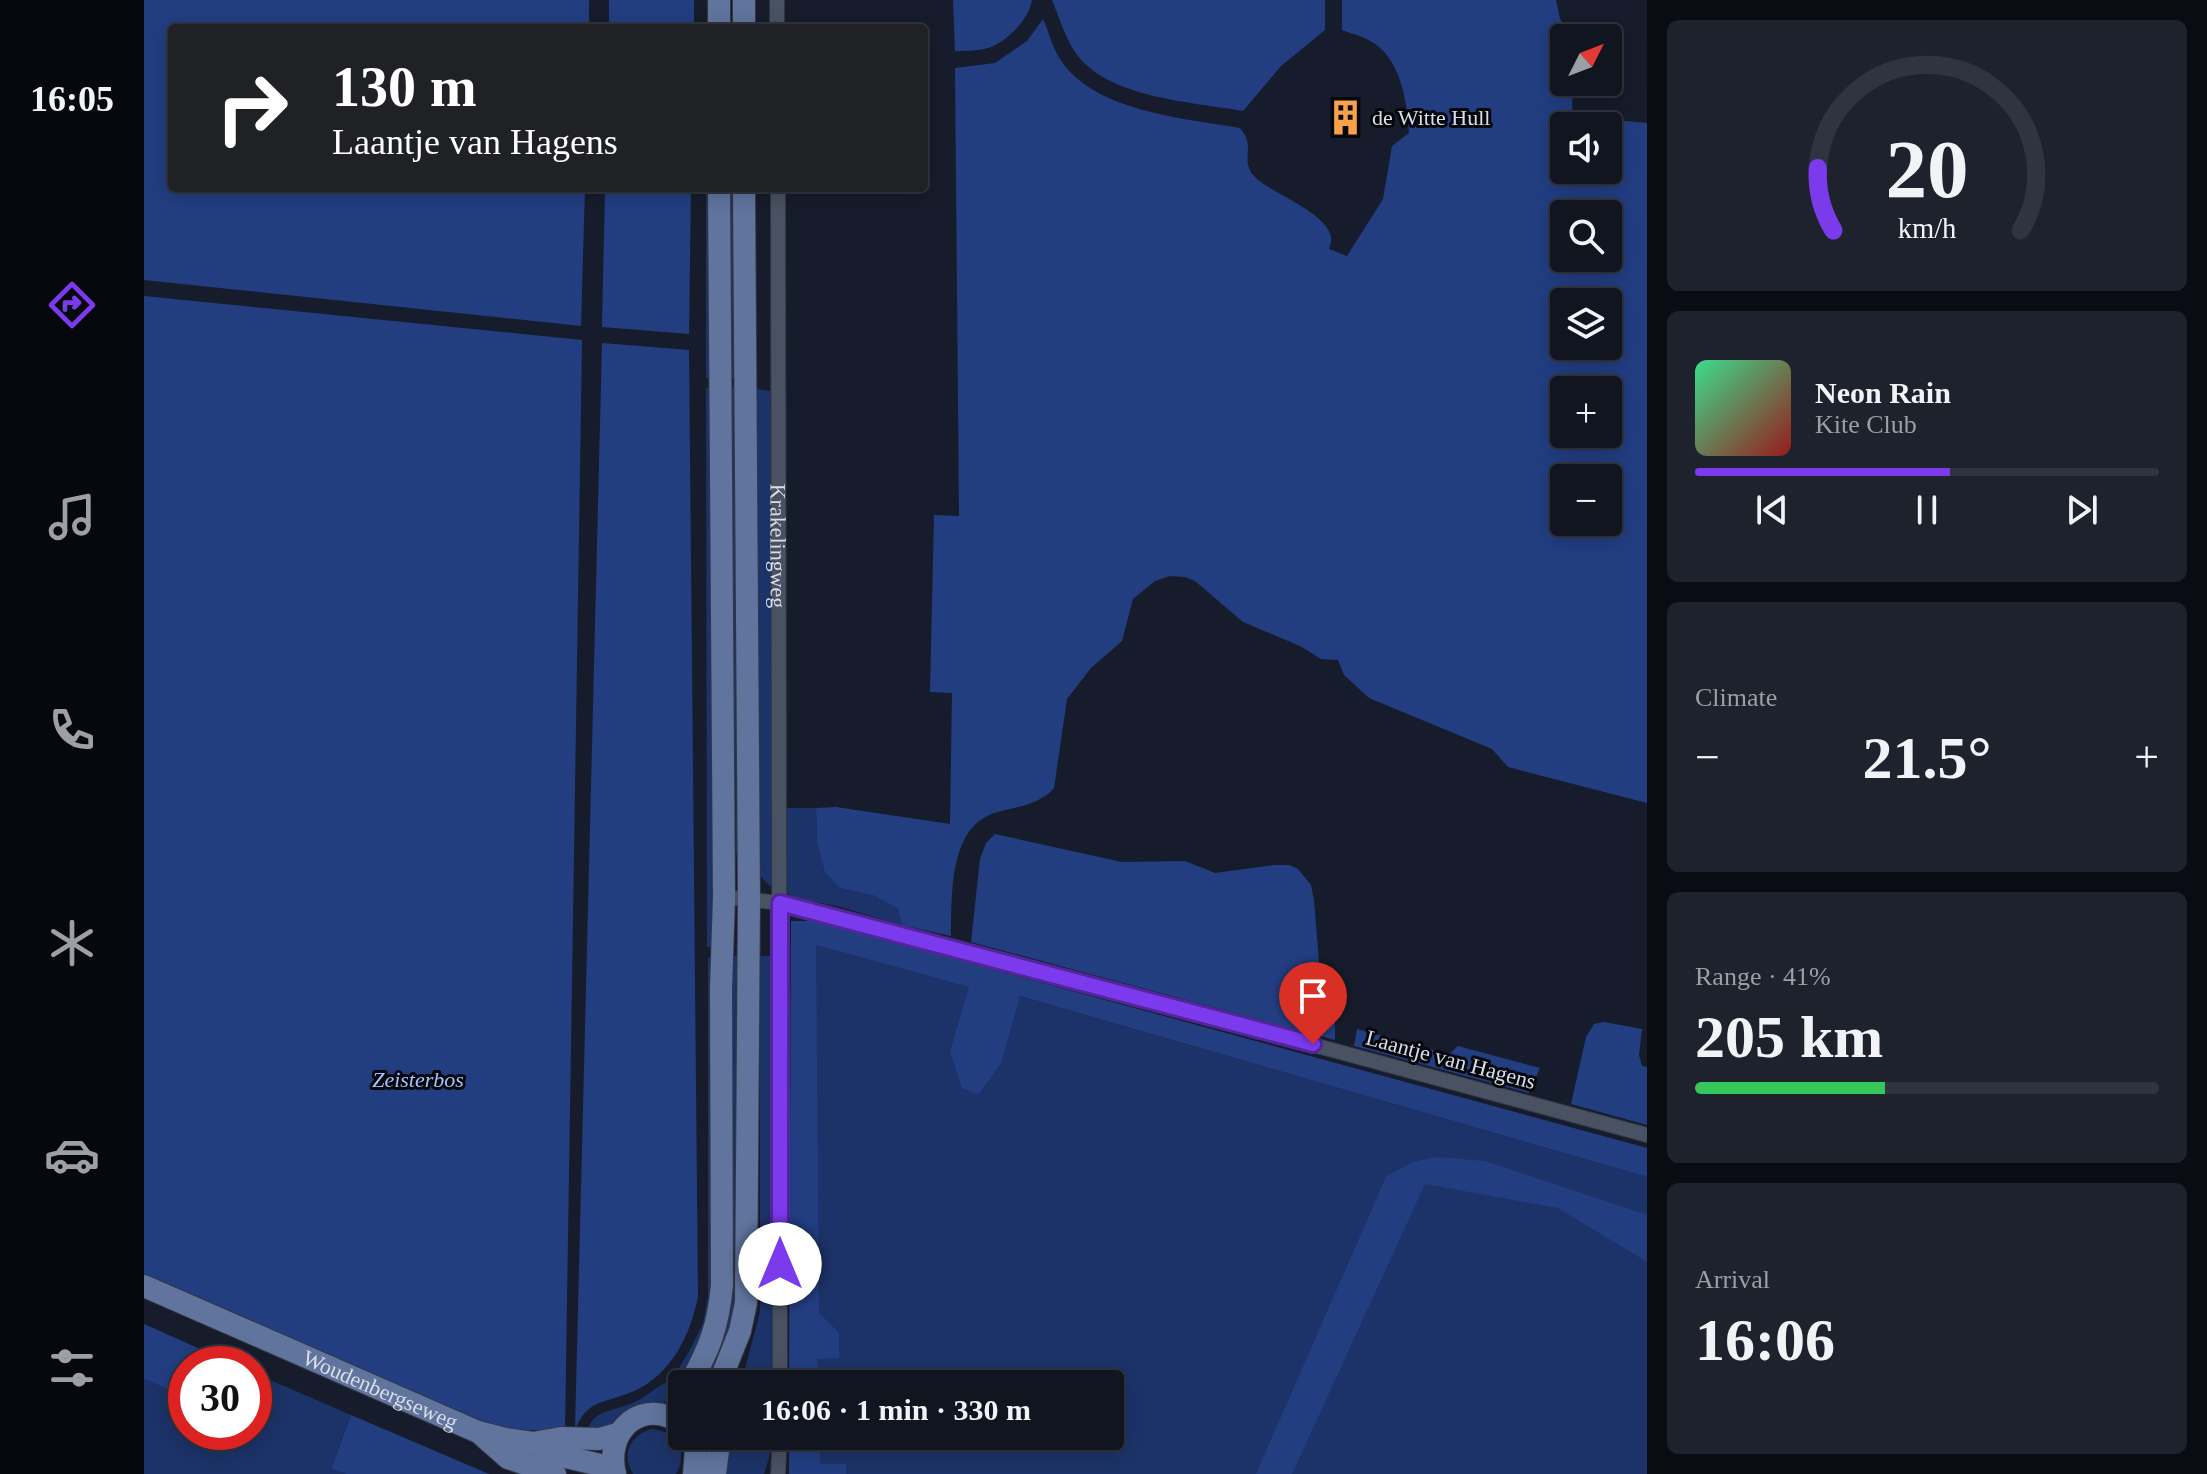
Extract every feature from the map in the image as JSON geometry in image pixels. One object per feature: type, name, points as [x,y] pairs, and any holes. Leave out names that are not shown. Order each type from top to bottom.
[{"type":"main road","points":[[719,0],[719,24]]},
{"type":"main road","points":[[744,0],[744,24]]},
{"type":"main road","points":[[698,1370],[711,1345],[719,1316],[722,1285],[721,989],[724,897],[719,192]]},
{"type":"main road","name":"Krakelingweg","points":[[725,1370],[746,1303],[749,899],[744,192]]},
{"type":"main road","name":"Woudenbergseweg","points":[[144,1286],[478,1432],[533,1443],[562,1456],[604,1466],[615,1474]]},
{"type":"main road","points":[[732,1370],[733,1351]]},
{"type":"main road","points":[[615,1474],[611,1458],[617,1434],[630,1422],[647,1414],[668,1418]]},
{"type":"main road","points":[[478,1432],[508,1458],[555,1474]]},
{"type":"main road","name":"Woudenbergseweg","points":[[533,1443],[561,1438],[599,1439],[617,1434]]},
{"type":"main road","points":[[694,1474],[696,1450]]},
{"type":"main road","points":[[715,1474],[718,1450]]},
{"type":"street","points":[[777,0],[777,24]]},
{"type":"street","name":"Krakelingweg","points":[[778,192],[780,1370]]},
{"type":"street","points":[[724,897],[780,903]]},
{"type":"street","name":"Laantje van Hagens","points":[[780,903],[1647,1135]]},
{"type":"street","points":[[778,1474],[779,1450]]},
{"type":"shaded area","points":[[706,192],[714,192],[714,378],[706,378]]},
{"type":"shaded area","points":[[725,192],[740,192],[739,378],[725,378]]},
{"type":"shaded area","points":[[714,387],[716,947],[707,947],[706,388]]},
{"type":"shaded area","points":[[739,387],[739,854],[736,854],[735,763],[727,671],[726,388]]},
{"type":"shaded area","points":[[751,388],[770,391],[774,882],[770,886],[761,877],[755,863]]},
{"type":"shaded area","points":[[781,808],[816,808],[817,842],[840,888],[875,896],[898,909],[902,925],[837,906],[795,898],[786,892]]},
{"type":"shaded area","points":[[816,945],[966,986],[1020,996],[1647,1177],[1647,1474],[789,1474],[789,1450],[1124,1450],[1124,1370],[790,1370]]},
{"type":"shaded area","points":[[732,955],[742,957],[736,1320],[716,1370],[704,1370],[713,1353]]},
{"type":"shaded area","points":[[752,956],[774,956],[773,1370],[745,1370],[760,1312],[760,1067],[753,1017]]},
{"type":"shaded area","points":[[718,957],[716,1298],[690,1370],[680,1370],[703,1323],[708,1296],[708,958]]},
{"type":"shaded area","points":[[144,1379],[168,1389],[168,1450],[272,1450],[272,1381],[351,1415],[331,1467],[346,1474],[144,1474]]},
{"type":"shaded area","points":[[665,1383],[668,1384],[668,1400],[649,1412],[587,1434],[589,1426],[599,1415],[637,1401]]},
{"type":"shaded area","points":[[651,1429],[668,1434],[668,1450],[680,1450],[680,1466],[676,1474],[633,1474],[629,1467],[629,1447],[643,1432]]},
{"type":"shaded area","points":[[727,1450],[771,1451],[764,1474],[723,1474]]},
{"type":"green space","points":[[144,0],[589,0],[589,24],[168,24],[168,192],[585,192],[581,326],[144,280]]},
{"type":"green space","points":[[609,0],[694,0],[694,24],[609,24]]},
{"type":"green space","points":[[953,0],[1032,0],[1022,22],[1002,41],[984,49],[955,51]]},
{"type":"green space","points":[[1052,0],[1325,0],[1325,30],[1281,66],[1243,111],[1176,101],[1128,89],[1107,79],[1089,67],[1075,52]]},
{"type":"green space","points":[[1342,0],[1556,0],[1564,24],[1550,24],[1550,96],[1573,96],[1572,112],[1550,112],[1550,184],[1622,184],[1622,121],[1647,123],[1647,803],[1508,767],[1492,749],[1369,698],[1344,675],[1338,660],[1321,659],[1300,646],[1243,622],[1195,581],[1170,576],[1155,581],[1133,599],[1122,641],[1091,668],[1067,699],[1054,788],[1035,801],[982,819],[970,831],[961,846],[956,864],[951,936],[902,925],[898,909],[875,896],[840,888],[825,872],[817,842],[816,808],[836,807],[950,824],[952,693],[930,692],[934,515],[959,516],[955,68],[995,63],[1027,41],[1043,19],[1060,59],[1075,77],[1095,91],[1142,110],[1240,128],[1247,142],[1251,173],[1320,220],[1331,237],[1329,249],[1347,256],[1383,199],[1392,146],[1409,133],[1404,95],[1396,70],[1382,50],[1342,30]]},
{"type":"green space","points":[[605,192],[691,192],[689,334],[602,327]]},
{"type":"green space","name":"Zeisterbos","points":[[144,296],[582,340],[565,1430],[513,1430],[472,1421],[144,1275]]},
{"type":"green space","points":[[602,343],[689,350],[698,1296],[684,1339],[659,1375],[634,1391],[592,1407],[575,1430]]},
{"type":"green space","points":[[995,834],[1122,862],[1185,861],[1215,873],[1274,865],[1289,865],[1298,869],[1311,885],[1319,962],[1335,1006],[1335,1040],[971,942],[980,859],[986,843]]},
{"type":"green space","points":[[791,921],[816,921],[1647,1148],[1647,1177],[1020,996],[1001,1063],[978,1095],[962,1088],[950,1051],[969,987],[816,945],[819,1313],[839,1333],[839,1358],[817,1359],[817,1370],[789,1370]]},
{"type":"green space","points":[[1604,1022],[1642,1029],[1639,1055],[1642,1066],[1647,1067],[1647,1125],[1571,1104],[1586,1037],[1594,1024]]},
{"type":"green space","points":[[1357,1029],[1449,1054],[1458,1046],[1540,1068],[1529,1093],[1354,1046]]},
{"type":"green space","points":[[1437,1157],[1485,1161],[1647,1215],[1647,1262],[1558,1208],[1425,1184],[1292,1474],[1256,1474],[1386,1177],[1412,1162]]},
{"type":"green space","points":[[144,1324],[194,1346],[168,1346],[168,1389],[144,1379]]},
{"type":"green space","points":[[351,1415],[489,1474],[346,1474],[331,1468]]},
{"type":"green space","points":[[789,1450],[820,1450],[820,1464],[846,1464],[846,1474],[789,1474]]},
{"type":"place","name":"de Witte Hull","points":[[1346,117]]},
{"type":"route","points":[[780,1264],[780,903],[1313,1044]]}]
